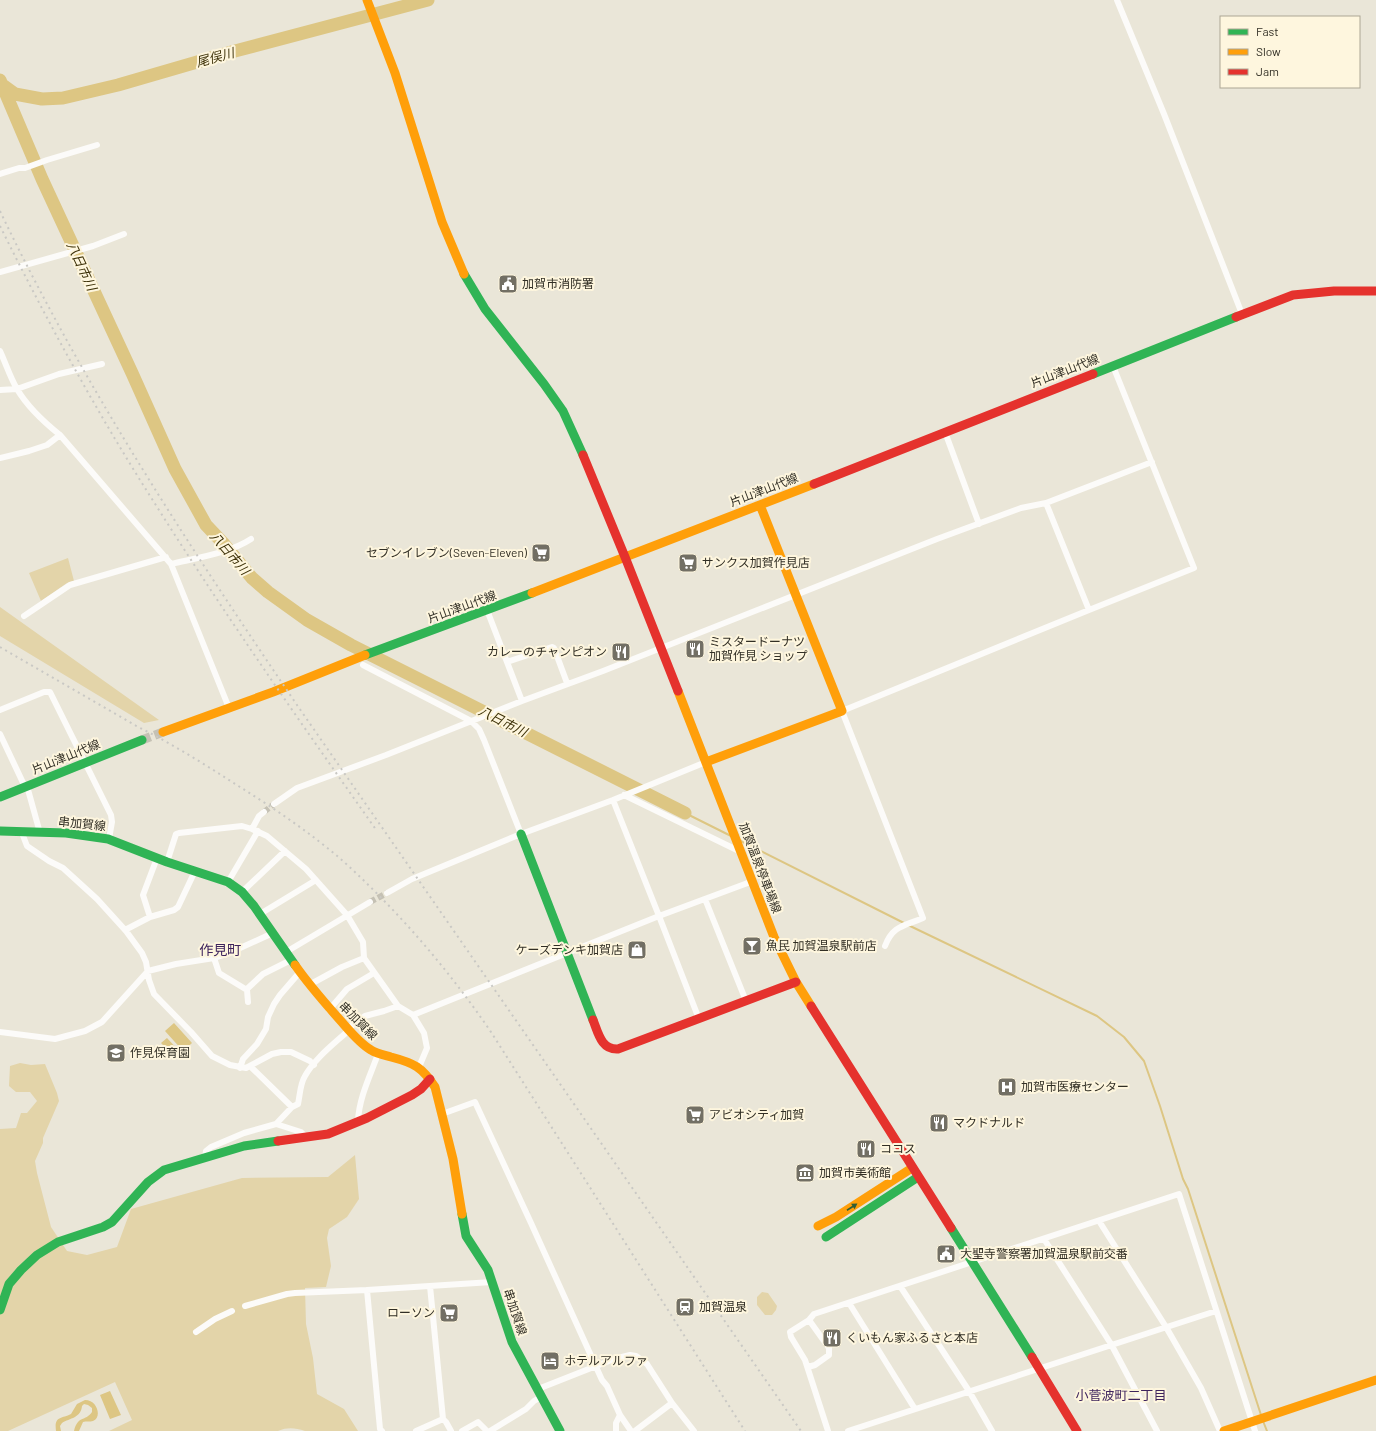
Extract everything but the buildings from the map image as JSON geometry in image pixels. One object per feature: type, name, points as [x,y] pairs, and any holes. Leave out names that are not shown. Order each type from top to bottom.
[{"type":"main road","name":"加賀温泉停車場線","points":[[369,4],[395,74],[442,222],[454,253],[467,281],[485,309],[544,384],[563,411],[576,438],[661,647],[774,938],[796,982],[1040,1369],[1077,1431]]},
{"type":"main road","name":"片山津山代線","points":[[163,732],[360,661],[381,648],[487,610],[760,505],[1293,295],[1337,290],[1376,291]]},
{"type":"main road","points":[[706,762],[842,711],[760,505]]},
{"type":"main road","name":"片山津山代線","points":[[0,797],[142,740]]},
{"type":"main road","name":"串加賀線","points":[[0,831],[66,833],[109,839],[167,862],[228,882],[242,892],[260,914],[309,985],[329,1010],[348,1030],[370,1050],[378,1054],[406,1061],[419,1068],[430,1079],[435,1087],[450,1146],[466,1236],[483,1261],[492,1282],[507,1330],[560,1431]]},
{"type":"main road","points":[[521,834],[601,1040],[608,1048],[613,1050],[618,1049],[796,982]]},
{"type":"main road","points":[[0,1310],[9,1284],[37,1255],[58,1242],[103,1227],[112,1222],[127,1204],[160,1172],[244,1146],[328,1134],[358,1122],[412,1095],[421,1089],[430,1079]]},
{"type":"main road","points":[[818,1226],[836,1217],[912,1168]]},
{"type":"main road","points":[[826,1237],[918,1177]]},
{"type":"main road","points":[[1224,1431],[1254,1427],[1376,1380]]},
{"type":"street","points":[[1117,0],[1164,114],[1242,314]]},
{"type":"street","points":[[0,174],[19,168],[25,168],[97,145]]},
{"type":"street","points":[[0,272],[93,246],[124,234]]},
{"type":"street","points":[[0,351],[17,388],[47,425],[60,435],[172,564],[229,708]]},
{"type":"street","points":[[0,390],[17,388],[58,374],[102,364]]},
{"type":"street","points":[[885,946],[890,934],[899,928],[923,918],[842,711],[1194,568],[1113,366]]},
{"type":"street","points":[[945,432],[979,524]]},
{"type":"street","points":[[0,458],[47,445],[60,435]]},
{"type":"street","points":[[274,804],[297,788],[386,755],[568,683],[603,671],[661,647],[979,524],[1021,508],[1046,503],[1152,462]]},
{"type":"street","points":[[1046,503],[1089,610]]},
{"type":"street","points":[[172,564],[242,545],[250,539]]},
{"type":"street","points":[[24,616],[70,585],[166,557]]},
{"type":"street","points":[[487,610],[522,701]]},
{"type":"street","points":[[507,662],[552,647],[554,648],[568,683]]},
{"type":"street","points":[[360,661],[474,720],[484,740],[521,834]]},
{"type":"street","points":[[0,710],[44,692],[50,692],[111,815],[112,822],[109,839]]},
{"type":"street","points":[[0,734],[26,786],[40,833]]},
{"type":"street","points":[[387,893],[412,879],[521,834],[614,800],[706,762]]},
{"type":"street","points":[[626,794],[740,850]]},
{"type":"street","points":[[614,800],[699,1018]]},
{"type":"street","points":[[228,882],[255,830],[258,816],[264,812]]},
{"type":"street","points":[[167,862],[176,834],[179,833],[242,826],[267,836],[306,869],[346,915],[363,942],[364,958],[398,1006],[413,1015],[424,1033],[427,1048],[419,1068]]},
{"type":"street","points":[[22,832],[27,846],[49,861],[63,868],[97,899],[125,930],[142,953],[146,962],[154,994],[212,1056],[240,1068],[251,1066],[272,1054],[291,1052],[310,1060],[314,1065]]},
{"type":"street","points":[[242,892],[285,851]]},
{"type":"street","points":[[150,917],[143,895],[157,858]]},
{"type":"street","points":[[125,930],[150,917],[174,910],[178,907],[195,871]]},
{"type":"street","points":[[260,914],[316,880]]},
{"type":"street","points":[[413,1015],[659,916],[753,881]]},
{"type":"street","points":[[705,899],[746,1001]]},
{"type":"street","points":[[286,952],[370,902]]},
{"type":"street","points":[[0,1032],[55,1039],[85,1031],[102,1022],[148,971],[176,964],[214,958],[227,954],[273,933]]},
{"type":"street","points":[[214,958],[219,973],[247,990]]},
{"type":"street","points":[[309,985],[342,967],[364,958]]},
{"type":"street","points":[[248,1002],[247,990],[263,974],[291,960]]},
{"type":"street","points":[[329,1010],[347,989],[374,972]]},
{"type":"street","points":[[240,1068],[243,1059],[257,1044],[266,1029],[271,1009],[277,999],[300,973]]},
{"type":"street","points":[[205,1157],[206,1151],[211,1147],[244,1134],[276,1124],[292,1107],[298,1104],[301,1087],[305,1076],[348,1030],[365,1016],[398,1006]]},
{"type":"street","points":[[358,1122],[358,1110],[364,1089],[378,1054]]},
{"type":"street","points":[[251,1066],[292,1107]]},
{"type":"street","points":[[442,1114],[475,1102],[602,1380],[607,1386],[620,1415],[631,1431]]},
{"type":"street","points":[[276,1124],[301,1132],[307,1138]]},
{"type":"street","points":[[828,1431],[805,1360],[791,1337],[790,1332],[809,1320],[814,1314],[1179,1194],[1254,1427]]},
{"type":"street","points":[[1099,1221],[1166,1327],[1201,1388],[1220,1431]]},
{"type":"street","points":[[1044,1239],[1111,1344],[1157,1431]]},
{"type":"street","points":[[245,1306],[295,1293],[492,1282]]},
{"type":"street","points":[[430,1286],[443,1419],[451,1431]]},
{"type":"street","points":[[900,1286],[969,1391],[992,1431]]},
{"type":"street","points":[[367,1290],[380,1429],[382,1431]]},
{"type":"street","points":[[849,1303],[915,1409]]},
{"type":"street","points":[[196,1332],[232,1310]]},
{"type":"street","points":[[848,1431],[1216,1311]]},
{"type":"street","points":[[808,1368],[829,1355],[829,1348],[809,1320]]},
{"type":"street","points":[[490,1431],[526,1409],[540,1393],[614,1359],[630,1355],[636,1356],[647,1364],[672,1403],[694,1431]]},
{"type":"street","points":[[635,1431],[672,1403]]},
{"type":"street","points":[[616,1431],[616,1423],[620,1415]]},
{"type":"street","points":[[416,1431],[443,1419]]},
{"type":"street","points":[[462,1431],[478,1422],[487,1431]]},
{"type":"shaded area","points":[[68,558],[74,581],[67,583],[41,601],[29,573]]},
{"type":"shaded area","points":[[0,607],[159,720],[144,723],[0,636]]},
{"type":"shaded area","points":[[174,1023],[192,1043],[183,1051],[165,1031]]},
{"type":"shaded area","points":[[167,1038],[181,1053],[176,1059],[161,1043]]},
{"type":"shaded area","points":[[20,1063],[31,1065],[45,1064],[59,1101],[35,1161],[51,1227],[67,1251],[87,1255],[117,1247],[131,1209],[242,1178],[328,1177],[355,1155],[359,1199],[347,1217],[329,1229],[327,1238],[331,1266],[326,1287],[305,1288],[306,1324],[313,1358],[317,1394],[344,1409],[358,1431],[305,1431],[292,1428],[278,1431],[109,1431],[132,1420],[115,1382],[8,1431],[0,1431],[0,1129],[16,1128],[21,1113],[27,1113],[37,1101],[30,1092],[16,1092],[9,1086],[10,1066]]},
{"type":"shaded area","points":[[762,1292],[768,1293],[777,1306],[772,1315],[765,1315],[757,1305],[757,1297]]},
{"type":"shaded area","points":[[110,1391],[121,1415],[110,1419],[100,1395]]},
{"type":"shaded area","points":[[85,1400],[96,1406],[98,1413],[96,1419],[83,1422],[79,1431],[74,1431],[78,1423],[92,1412],[92,1408],[84,1404],[80,1413],[62,1423],[60,1426],[61,1431],[56,1431],[57,1420],[71,1414],[77,1404]]},
{"type":"waterway","name":"尾俣川","points":[[4,86],[15,94],[42,99],[63,98],[118,85],[235,51],[428,0]]},
{"type":"waterway","name":"八日市川","points":[[0,80],[42,179],[175,469],[206,525],[252,578],[268,592],[307,620],[351,645],[685,813]]},
{"type":"waterway","points":[[685,813],[731,836]]},
{"type":"waterway","points":[[739,840],[904,923]]},
{"type":"waterway","points":[[908,925],[1097,1016],[1124,1037],[1144,1061],[1183,1179],[1188,1189],[1261,1415]]},
{"type":"waterway","points":[[1263,1421],[1267,1431]]},
{"type":"tunnel","points":[[142,740],[163,732]]},
{"type":"tunnel","points":[[264,812],[274,804]]},
{"type":"tunnel","points":[[370,902],[387,893]]},
{"type":"railway","points":[[0,211],[32,276],[66,339],[102,402],[177,525],[297,705],[801,1431]]},
{"type":"railway","points":[[0,226],[35,296],[72,364],[131,466],[234,625],[377,831]]},
{"type":"railway","points":[[0,647],[177,748],[266,804],[331,851],[384,900],[422,942],[458,986],[491,1032],[745,1431]]},
{"type":"traffic: fast","points":[[464,274],[485,309],[544,384],[563,411],[583,455]]},
{"type":"traffic: fast","points":[[1093,374],[1236,317]]},
{"type":"traffic: fast","points":[[365,655],[532,593]]},
{"type":"traffic: fast","points":[[0,797],[142,740]]},
{"type":"traffic: fast","points":[[0,831],[66,833],[108,839],[167,862],[228,882],[242,892],[254,906],[295,965]]},
{"type":"traffic: fast","points":[[521,834],[593,1020]]},
{"type":"traffic: fast","points":[[0,1310],[9,1284],[37,1255],[58,1242],[103,1227],[112,1222],[148,1182],[164,1170],[244,1146],[278,1141]]},
{"type":"traffic: fast","points":[[826,1237],[918,1177]]},
{"type":"traffic: fast","points":[[462,1214],[466,1236],[488,1270],[512,1342],[560,1431]]},
{"type":"traffic: fast","points":[[951,1228],[1032,1357]]},
{"type":"traffic: slow","points":[[367,0],[395,73],[442,222],[464,274]]},
{"type":"traffic: slow","points":[[532,593],[814,484]]},
{"type":"traffic: slow","points":[[706,762],[842,711],[760,505]]},
{"type":"traffic: slow","points":[[163,732],[273,692],[365,655]]},
{"type":"traffic: slow","points":[[678,691],[774,937],[796,982],[811,1006]]},
{"type":"traffic: slow","points":[[295,965],[322,1000],[362,1044],[376,1052],[412,1064],[421,1070],[435,1087],[453,1159],[462,1214]]},
{"type":"traffic: slow","points":[[818,1226],[836,1217],[912,1168]]},
{"type":"traffic: slow","points":[[1224,1431],[1376,1380]]},
{"type":"traffic: jam","points":[[1236,317],[1293,295],[1334,291],[1376,291]]},
{"type":"traffic: jam","points":[[814,484],[1093,374]]},
{"type":"traffic: jam","points":[[583,455],[678,691]]},
{"type":"traffic: jam","points":[[593,1020],[604,1043],[612,1049],[618,1049],[796,982]]},
{"type":"traffic: jam","points":[[811,1006],[951,1228]]},
{"type":"traffic: jam","points":[[278,1141],[328,1134],[367,1118],[412,1095],[421,1089],[430,1079]]},
{"type":"traffic: jam","points":[[1032,1357],[1077,1431]]},
{"type":"place","name":"加賀市消防署","points":[[508,284]]},
{"type":"place","name":"セブンイレブン(Seven-Eleven)","points":[[541,553]]},
{"type":"place","name":"サンクス加賀作見店","points":[[688,563]]},
{"type":"place","name":"ミスタードーナツ 加賀作見 ショップ","points":[[695,649]]},
{"type":"place","name":"カレーのチャンピオン","points":[[621,652]]},
{"type":"place","name":"魚民 加賀温泉駅前店","points":[[752,946]]},
{"type":"place","name":"ケーズデンキ加賀店","points":[[637,950]]},
{"type":"place","name":"作見保育園","points":[[116,1053]]},
{"type":"place","name":"加賀市医療センター","points":[[1007,1087]]},
{"type":"place","name":"アビオシティ加賀","points":[[695,1115]]},
{"type":"place","name":"マクドナルド","points":[[939,1123]]},
{"type":"place","name":"ココス","points":[[866,1149]]},
{"type":"place","name":"加賀市美術館","points":[[805,1173]]},
{"type":"place","name":"大聖寺警察署加賀温泉駅前交番","points":[[946,1254]]},
{"type":"place","name":"加賀温泉","points":[[685,1307]]},
{"type":"place","name":"ローソン","points":[[449,1313]]},
{"type":"place","name":"くいもん家ふるさと本店","points":[[832,1338]]},
{"type":"place","name":"ホテルアルファ","points":[[550,1361]]},
{"type":"district","name":"作見町","points":[[220,950]]},
{"type":"district","name":"小菅波町二丁目","points":[[1121,1395]]}]
